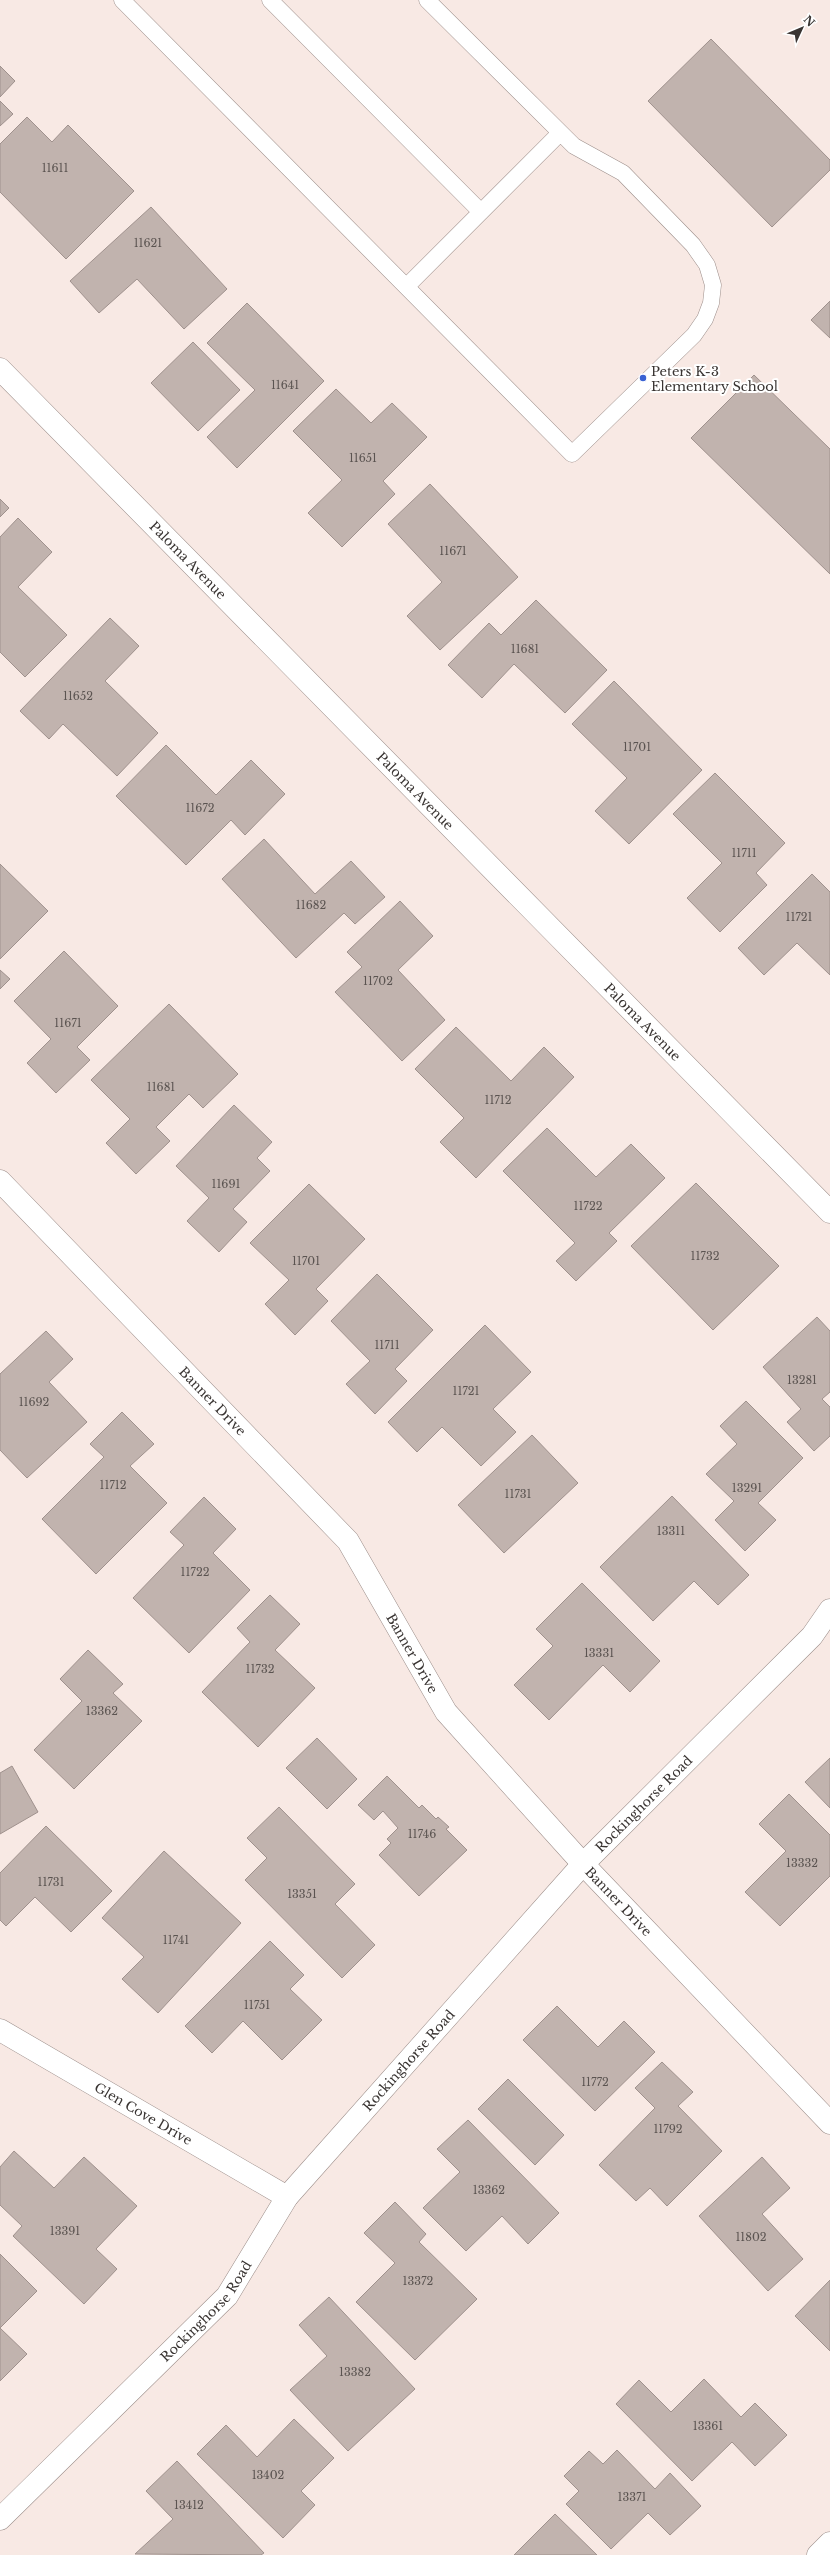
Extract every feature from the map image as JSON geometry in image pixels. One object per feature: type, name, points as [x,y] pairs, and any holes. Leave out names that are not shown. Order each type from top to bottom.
[{"type":"street","name":"Paloma Avenue","points":[[0,369],[830,1212]]},
{"type":"street","name":"Banner Drive","points":[[0,1181],[348,1541],[446,1712],[583,1864],[830,2123]]},
{"type":"street","name":"Rockinghorse Road","points":[[0,2519],[227,2296],[287,2197],[583,1864],[812,1636],[830,1610]]},
{"type":"street","name":"Glen Cove Drive","points":[[0,2030],[287,2197]]},
{"type":"street","points":[[818,2555],[830,2543]]},
{"type":"lane","points":[[122,0],[572,454],[694,335],[705,319],[711,303],[713,285],[707,265],[693,245],[623,173],[574,146],[427,0]]},
{"type":"lane","points":[[270,0],[481,212]]},
{"type":"lane","points":[[407,286],[560,133]]},
{"type":"building","points":[[711,39],[830,160],[830,170],[772,227],[648,101]]},
{"type":"building","points":[[0,66],[15,81],[0,97]]},
{"type":"building","points":[[0,101],[13,114],[0,126]]},
{"type":"building","points":[[27,117],[52,142],[68,125],[134,191],[66,259],[0,192],[0,144]]},
{"type":"building","points":[[151,207],[227,289],[184,329],[137,279],[99,313],[70,281]]},
{"type":"building","points":[[830,301],[830,338],[811,320]]},
{"type":"building","points":[[247,303],[324,381],[237,468],[207,437],[255,390],[207,343]]},
{"type":"building","points":[[193,342],[240,390],[198,431],[151,383]]},
{"type":"building","points":[[754,375],[830,449],[830,574],[691,438]]},
{"type":"building","points":[[336,389],[371,423],[392,403],[427,437],[383,481],[395,494],[342,547],[308,513],[342,480],[293,431]]},
{"type":"building","points":[[430,484],[518,577],[440,650],[407,616],[442,582],[388,524]]},
{"type":"building","points":[[0,499],[9,508],[0,517]]},
{"type":"building","points":[[18,518],[52,552],[18,587],[67,635],[25,677],[0,652],[0,537]]},
{"type":"building","points":[[536,600],[607,670],[565,713],[514,664],[482,698],[448,665],[489,623],[501,635]]},
{"type":"building","points":[[110,618],[139,646],[105,681],[158,733],[117,776],[63,724],[49,739],[20,711]]},
{"type":"building","points":[[614,681],[702,770],[629,844],[595,811],[627,778],[572,724]]},
{"type":"building","points":[[166,745],[216,795],[251,760],[285,794],[245,835],[231,820],[186,865],[116,796]]},
{"type":"building","points":[[715,773],[785,843],[756,873],[767,885],[720,932],[687,898],[722,863],[673,814]]},
{"type":"building","points":[[264,839],[315,894],[351,861],[385,897],[355,924],[344,913],[296,958],[222,879]]},
{"type":"building","points":[[0,864],[48,911],[0,959]]},
{"type":"building","points":[[812,874],[830,892],[830,975],[797,943],[764,975],[738,948]]},
{"type":"building","points":[[400,901],[433,936],[398,970],[445,1020],[402,1061],[335,992],[362,967],[347,952]]},
{"type":"building","points":[[64,951],[118,1006],[77,1047],[90,1060],[56,1093],[27,1063],[51,1039],[14,1001]]},
{"type":"building","points":[[0,970],[10,979],[0,989]]},
{"type":"building","points":[[169,1004],[238,1074],[203,1108],[189,1094],[156,1127],[170,1141],[136,1174],[106,1143],[130,1119],[91,1080]]},
{"type":"building","points":[[456,1027],[511,1081],[544,1047],[574,1077],[476,1178],[440,1142],[464,1118],[415,1069]]},
{"type":"building","points":[[234,1105],[272,1142],[257,1158],[270,1171],[233,1209],[247,1222],[219,1252],[187,1221],[209,1198],[176,1166]]},
{"type":"building","points":[[547,1128],[596,1177],[631,1144],[665,1178],[609,1233],[617,1241],[576,1281],[556,1261],[575,1243],[503,1171]]},
{"type":"building","points":[[696,1183],[779,1266],[713,1330],[631,1246]]},
{"type":"building","points":[[309,1184],[365,1239],[316,1289],[328,1301],[295,1335],[265,1304],[289,1280],[250,1243]]},
{"type":"building","points":[[377,1274],[433,1330],[395,1369],[407,1381],[375,1414],[346,1384],[370,1361],[331,1321]]},
{"type":"building","points":[[817,1317],[830,1331],[830,1392],[822,1399],[830,1407],[830,1436],[814,1451],[787,1422],[801,1409],[763,1367]]},
{"type":"building","points":[[485,1325],[531,1372],[493,1409],[516,1432],[481,1466],[442,1427],[417,1452],[388,1422]]},
{"type":"building","points":[[46,1331],[73,1359],[49,1382],[87,1422],[27,1478],[0,1450],[0,1374]]},
{"type":"building","points":[[746,1401],[803,1458],[758,1503],[776,1520],[745,1551],[715,1520],[734,1501],[706,1474],[737,1444],[720,1426]]},
{"type":"building","points":[[122,1412],[154,1444],[130,1466],[167,1503],[96,1574],[42,1519],[104,1457],[90,1444]]},
{"type":"building","points":[[532,1435],[578,1483],[504,1553],[458,1505]]},
{"type":"building","points":[[672,1496],[749,1575],[718,1605],[694,1581],[653,1621],[600,1567]]},
{"type":"building","points":[[204,1497],[236,1529],[213,1553],[250,1590],[189,1653],[133,1598],[184,1545],[170,1532]]},
{"type":"building","points":[[582,1583],[660,1661],[630,1692],[603,1665],[549,1720],[514,1685],[553,1646],[536,1629]]},
{"type":"building","points":[[270,1595],[300,1624],[275,1650],[315,1688],[258,1747],[202,1692],[250,1642],[237,1628]]},
{"type":"building","points":[[88,1650],[123,1684],[113,1693],[142,1721],[74,1789],[34,1750],[82,1701],[60,1679]]},
{"type":"building","points":[[317,1738],[357,1779],[327,1809],[286,1768]]},
{"type":"building","points":[[830,1758],[830,1808],[805,1782]]},
{"type":"building","points":[[12,1766],[38,1812],[0,1834],[0,1773]]},
{"type":"building","points":[[387,1776],[419,1808],[422,1805],[436,1819],[438,1817],[449,1827],[446,1829],[467,1850],[419,1896],[379,1855],[391,1843],[387,1839],[398,1828],[383,1811],[374,1820],[358,1805]]},
{"type":"building","points":[[789,1794],[830,1835],[830,1876],[780,1926],[745,1892],[786,1851],[759,1824]]},
{"type":"building","points":[[279,1807],[355,1884],[335,1904],[375,1945],[342,1978],[245,1880],[267,1858],[247,1838]]},
{"type":"building","points":[[46,1826],[112,1891],[71,1932],[35,1897],[6,1926],[0,1920],[0,1873]]},
{"type":"building","points":[[164,1851],[241,1923],[158,2013],[122,1979],[144,1957],[102,1918]]},
{"type":"building","points":[[270,1941],[304,1975],[290,1989],[322,2020],[282,2060],[243,2021],[212,2053],[185,2026]]},
{"type":"building","points":[[557,2006],[598,2047],[624,2021],[655,2052],[595,2111],[523,2040]]},
{"type":"building","points":[[662,2062],[693,2092],[678,2106],[722,2151],[667,2206],[650,2188],[636,2201],[599,2165],[655,2108],[635,2088]]},
{"type":"building","points":[[508,2079],[564,2135],[535,2165],[478,2109]]},
{"type":"building","points":[[468,2120],[559,2213],[528,2244],[502,2216],[466,2251],[423,2208],[460,2172],[437,2149]]},
{"type":"building","points":[[14,2151],[54,2188],[84,2157],[137,2206],[96,2249],[117,2269],[84,2304],[13,2236],[22,2226],[0,2205],[0,2167]]},
{"type":"building","points":[[762,2157],[790,2188],[762,2214],[803,2259],[768,2291],[699,2216]]},
{"type":"building","points":[[395,2202],[426,2234],[419,2242],[477,2299],[415,2360],[356,2302],[395,2263],[364,2233]]},
{"type":"building","points":[[0,2254],[37,2291],[0,2328]]},
{"type":"building","points":[[830,2280],[830,2351],[795,2316]]},
{"type":"building","points":[[329,2297],[415,2389],[348,2451],[290,2390],[327,2356],[299,2325]]},
{"type":"building","points":[[0,2328],[27,2354],[0,2381]]},
{"type":"building","points":[[704,2379],[741,2417],[755,2403],[787,2435],[755,2466],[732,2442],[692,2481],[616,2404],[639,2380],[671,2412]]},
{"type":"building","points":[[294,2419],[334,2458],[301,2491],[315,2505],[283,2538],[197,2454],[226,2425],[257,2457]]},
{"type":"building","points":[[617,2450],[655,2489],[670,2473],[701,2506],[670,2535],[648,2513],[611,2549],[566,2504],[579,2491],[564,2476],[589,2451],[603,2464]]},
{"type":"building","points":[[177,2461],[264,2553],[261,2555],[135,2554],[173,2519],[146,2491]]},
{"type":"building","points":[[555,2514],[597,2555],[514,2555]]},
{"type":"place","name":"Peters K-3 Elementary School","points":[[643,378]]}]
